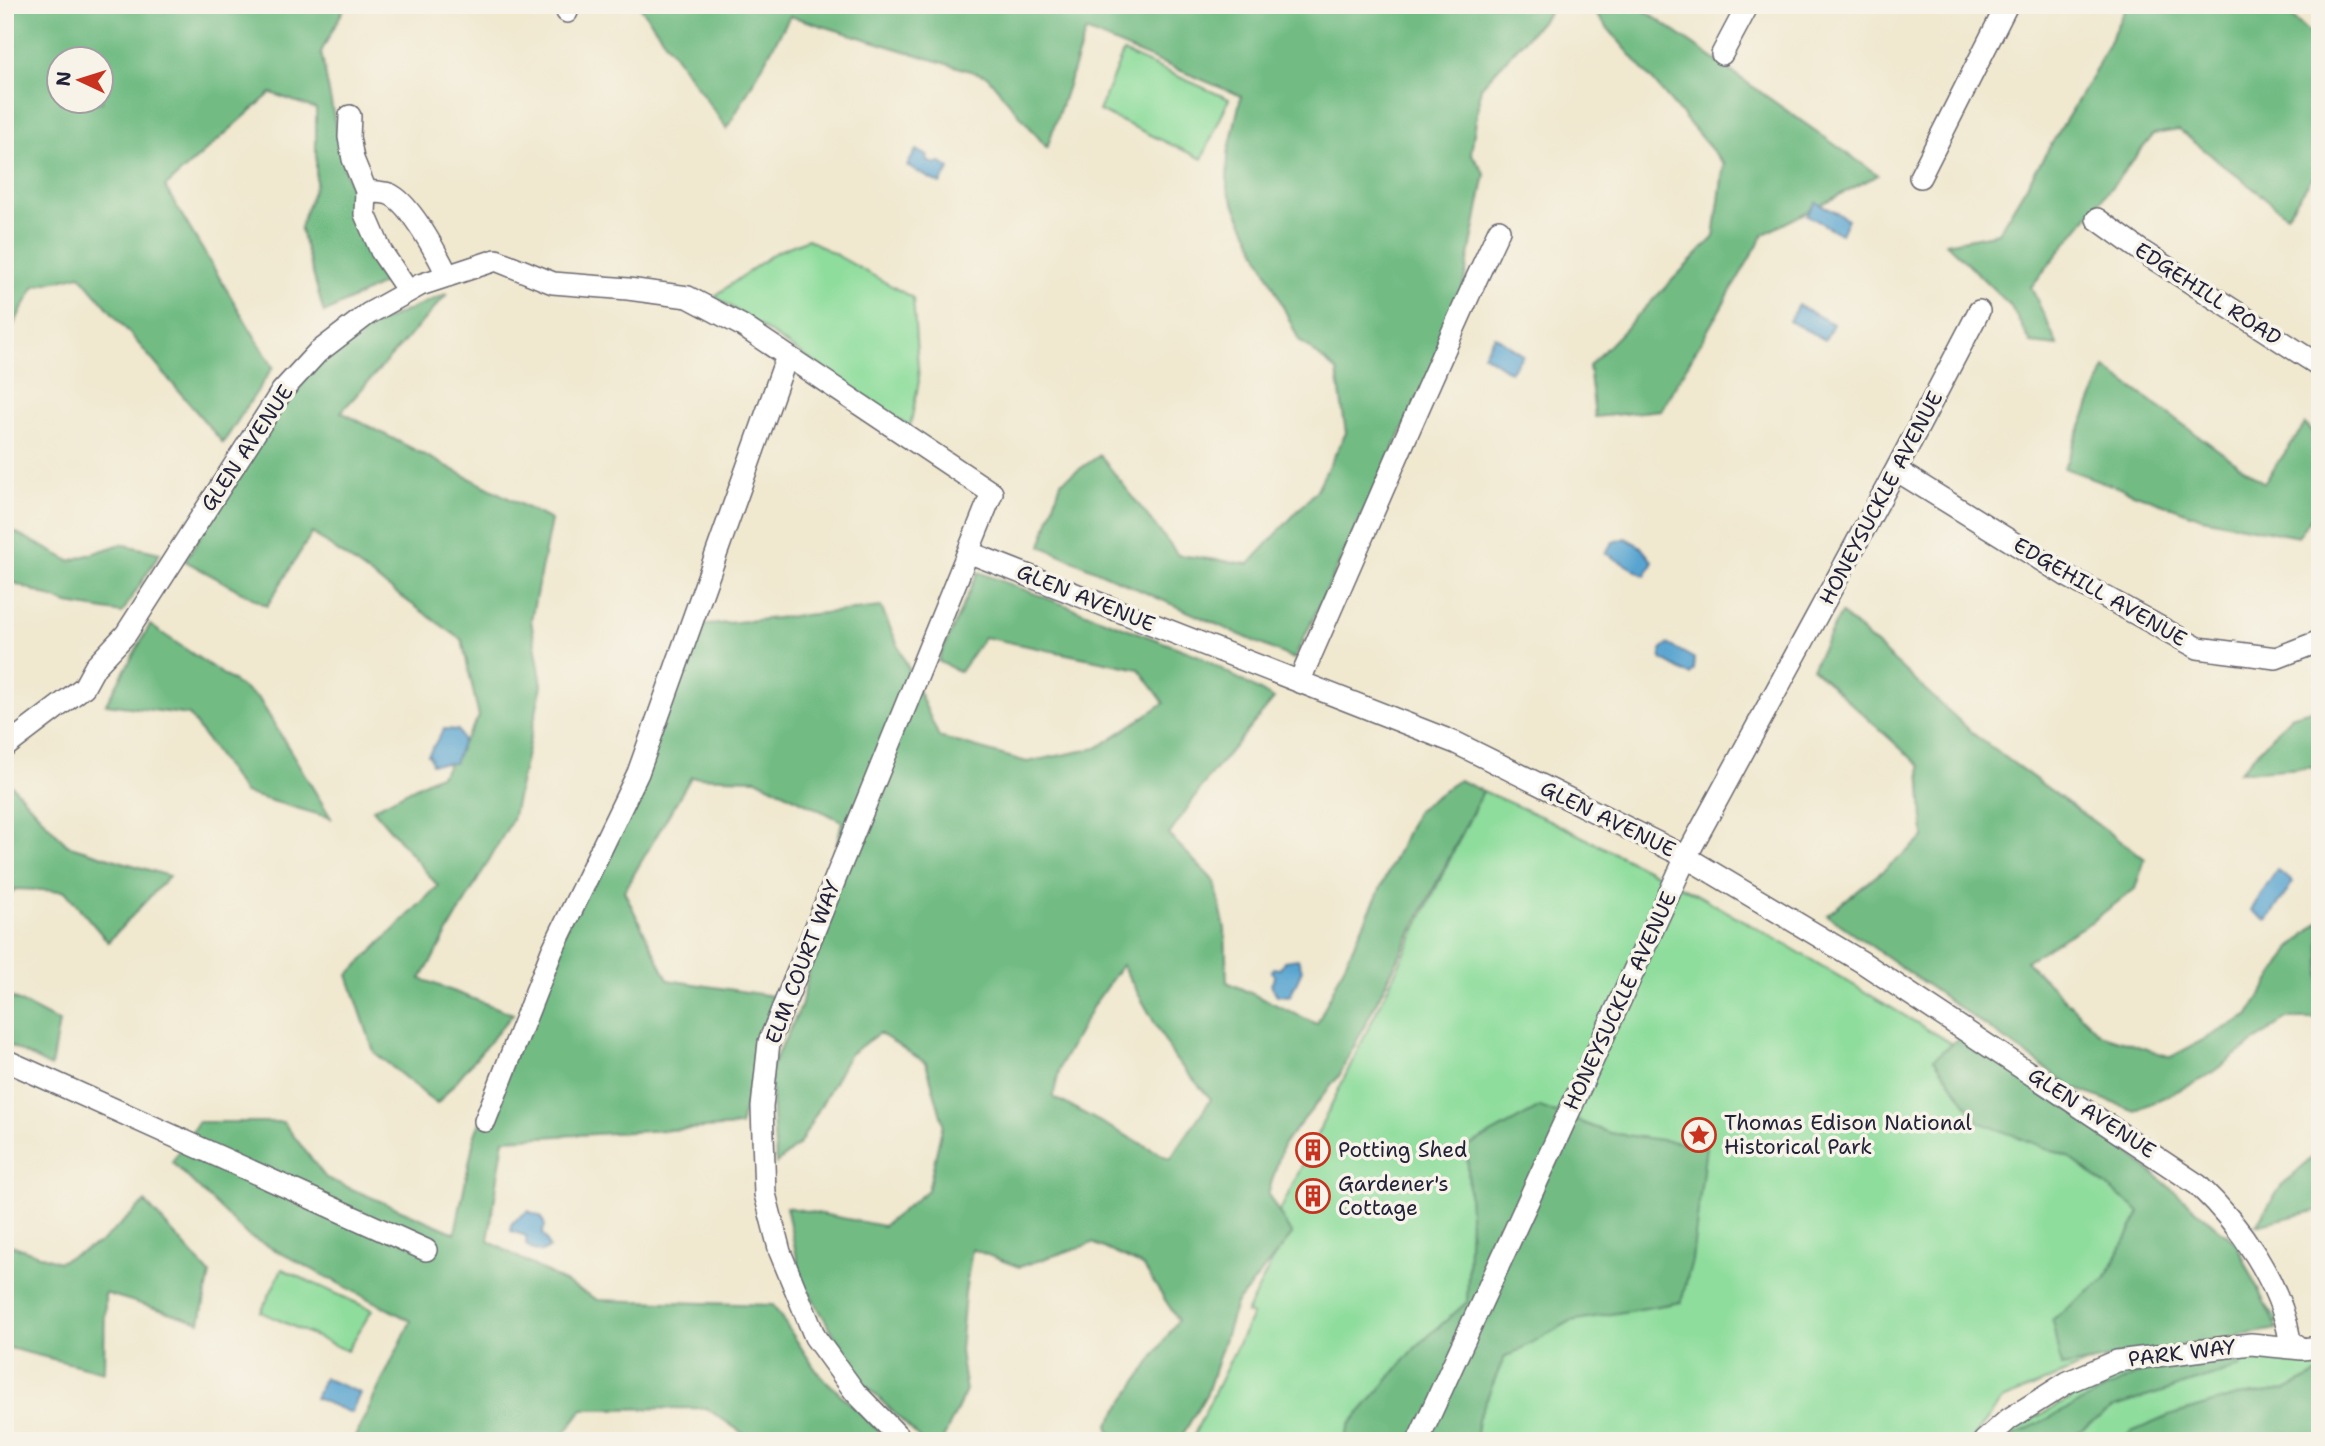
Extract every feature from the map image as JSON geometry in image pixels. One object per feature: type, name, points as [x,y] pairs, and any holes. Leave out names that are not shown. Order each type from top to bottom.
[{"type":"street","points":[[1722,54],[1748,5]]},
{"type":"street","points":[[1920,177],[2007,5]]},
{"type":"street","points":[[350,116],[349,137],[353,159],[366,191],[365,214],[381,251],[408,291]]},
{"type":"street","points":[[366,191],[390,194],[398,200],[435,249],[448,275]]},
{"type":"street","name":"EDGEHILL ROAD","points":[[2097,219],[2140,250],[2320,366]]},
{"type":"street","points":[[1299,682],[1444,348],[1499,230]]},
{"type":"street","name":"GLEN AVENUE","points":[[5,747],[84,688],[95,667],[126,634],[282,391],[322,349],[368,314],[420,285],[496,260],[553,283],[688,297],[741,325],[992,493],[968,552],[1456,743],[1686,858],[1862,962],[2198,1185],[2220,1206],[2260,1265],[2282,1308],[2290,1340],[2311,1348]]},
{"type":"street","name":"HONEYSUCKLE AVENUE","points":[[1418,1441],[1686,858],[1979,311]]},
{"type":"street","points":[[485,1121],[552,951],[638,773],[788,356]]},
{"type":"street","name":"EDGEHILL AVENUE","points":[[1896,470],[2067,576],[2198,648],[2276,658],[2320,641]]},
{"type":"street","name":"ELM COURT WAY","points":[[903,1441],[855,1392],[815,1337],[780,1252],[765,1194],[762,1107],[769,1042],[968,552]]},
{"type":"street","points":[[5,1059],[426,1250]]},
{"type":"street","name":"PARK WAY","points":[[1984,1441],[2009,1419],[2068,1382],[2117,1361],[2251,1344],[2311,1348]]},
{"type":"green space","points":[[5,5],[346,5],[321,52],[344,168],[384,283],[324,313],[300,227],[316,183],[316,109],[271,93],[165,187],[273,367],[223,443],[80,275],[35,286],[5,340]]},
{"type":"green space","points":[[639,5],[1556,5],[1481,87],[1471,153],[1485,174],[1458,313],[1294,659],[1041,546],[1061,482],[1100,455],[1178,555],[1249,564],[1316,491],[1346,433],[1337,371],[1299,340],[1227,189],[1228,154],[1241,96],[1086,31],[1047,148],[987,76],[790,16],[727,129]]},
{"type":"green space","points":[[1588,5],[1637,5],[1878,175],[1764,234],[1661,410],[1595,417],[1589,366],[1714,237],[1724,164]]},
{"type":"green space","points":[[2127,5],[2279,5],[2320,43],[2320,166],[2287,215],[2179,130],[2154,134],[2031,287],[2058,346],[2031,343],[2010,305],[1946,243],[1998,233],[2093,75]]},
{"type":"green space","points":[[1123,52],[1229,99],[1202,159],[1099,111]]},
{"type":"green space","points":[[808,239],[913,298],[919,381],[910,427],[715,296],[776,252]]},
{"type":"green space","points":[[448,293],[341,412],[551,520],[531,620],[542,685],[512,820],[421,979],[513,1014],[437,1104],[374,1052],[348,975],[438,886],[373,809],[443,773],[479,717],[462,640],[312,533],[267,606],[185,561],[290,388],[350,335]]},
{"type":"green space","points":[[2105,368],[2264,483],[2305,424],[2320,439],[2320,505],[2298,537],[2202,518],[2064,468]]},
{"type":"green space","points":[[5,527],[70,561],[121,544],[160,553],[122,613],[68,604],[5,579]]},
{"type":"green space","points":[[978,572],[1197,655],[1274,699],[1208,778],[1169,835],[1215,882],[1225,929],[1227,982],[1317,1024],[1417,810],[1459,780],[1483,791],[1339,1076],[1283,1145],[1268,1194],[1292,1235],[1236,1304],[1207,1393],[1179,1441],[1112,1441],[1108,1425],[1178,1320],[1143,1266],[1093,1243],[1019,1267],[972,1249],[960,1351],[966,1391],[942,1441],[923,1441],[862,1382],[802,1281],[786,1207],[883,1226],[928,1190],[943,1123],[926,1063],[879,1033],[849,1055],[800,1143],[776,1164],[770,1069],[801,1007],[842,821],[756,779],[691,777],[624,891],[668,980],[773,996],[740,1126],[504,1139],[488,1241],[598,1300],[773,1305],[818,1373],[890,1441],[754,1441],[706,1408],[583,1409],[559,1441],[353,1441],[411,1321],[248,1236],[172,1162],[198,1122],[283,1122],[326,1178],[455,1233],[475,1134],[699,626],[881,607],[939,737],[1027,762],[1097,748],[1164,703],[1139,669],[984,637],[960,672],[938,661]],"holes":[[[1122,965],[1175,1059],[1211,1099],[1170,1159],[1053,1097],[1061,1064],[1093,1006]]]},
{"type":"green space","points":[[1841,613],[1976,736],[2145,859],[2135,889],[2091,922],[2026,961],[2100,1034],[2171,1057],[2248,1016],[2291,948],[2320,921],[2320,1019],[2286,1019],[2203,1079],[2135,1111],[2074,1088],[1827,915],[1924,838],[1920,766],[1812,668]]},
{"type":"green space","points":[[150,625],[259,699],[331,818],[244,793],[189,715],[106,704]]},
{"type":"green space","points":[[2320,707],[2320,767],[2239,772],[2291,716]]},
{"type":"green space","points":[[5,778],[67,845],[169,876],[108,942],[65,891],[15,889],[5,901]]},
{"type":"green space","name":"Thomas Edison National Historical Park","points":[[1483,791],[1549,820],[1694,893],[1992,1068],[2239,1267],[2279,1323],[2140,1341],[2002,1400],[1971,1441],[1191,1441],[1252,1315],[1246,1313],[1279,1248],[1265,1242]]},
{"type":"green space","points":[[5,994],[59,1022],[51,1067],[5,1043]]},
{"type":"green space","points":[[1963,1034],[2111,1138],[2236,1243],[2277,1329],[2061,1367],[2052,1320],[2105,1279],[2140,1212],[2069,1157],[1979,1122],[1934,1059]]},
{"type":"green space","points":[[1540,1107],[1610,1133],[1706,1146],[1692,1260],[1681,1302],[1571,1321],[1504,1358],[1478,1419],[1475,1441],[1343,1441],[1350,1424],[1416,1347],[1467,1302],[1470,1215],[1467,1147]]},
{"type":"green space","points":[[2320,1150],[2320,1210],[2256,1225],[2282,1185]]},
{"type":"green space","points":[[145,1202],[210,1274],[200,1322],[105,1293],[104,1372],[5,1347],[5,1243],[59,1262],[100,1243]]},
{"type":"green space","points":[[282,1269],[372,1310],[347,1351],[261,1312]]},
{"type":"green space","points":[[2320,1355],[2320,1441],[1991,1441],[2128,1369]]},
{"type":"green space","points":[[2232,1356],[2240,1367],[2115,1407],[2065,1441],[2003,1441],[2143,1371]]},
{"type":"green space","points":[[2320,1372],[2320,1441],[2121,1441],[2131,1432],[2169,1416],[2236,1396],[2286,1390]]},
{"type":"water","points":[[916,150],[928,156],[926,160],[936,165],[939,162],[950,168],[940,184],[907,166]]},
{"type":"water","points":[[1816,202],[1848,219],[1841,234],[1807,215]]},
{"type":"water","points":[[1798,305],[1833,324],[1825,340],[1789,321]]},
{"type":"water","points":[[1495,336],[1523,355],[1510,372],[1483,354]]},
{"type":"water","points":[[1625,538],[1640,546],[1653,562],[1645,576],[1605,553],[1613,542]]},
{"type":"water","points":[[1668,644],[1695,659],[1694,670],[1690,675],[1661,659],[1661,650]]},
{"type":"water","points":[[444,729],[458,730],[463,741],[454,763],[432,764],[428,755]]},
{"type":"water","points":[[2277,870],[2293,882],[2267,921],[2251,910]]},
{"type":"water","points":[[1298,959],[1302,970],[1290,996],[1277,995],[1271,985],[1275,976],[1271,971],[1273,968],[1280,969],[1284,961]]},
{"type":"water","points":[[528,1211],[542,1217],[545,1226],[542,1234],[549,1248],[542,1252],[526,1245],[526,1236],[511,1231],[512,1223]]},
{"type":"water","points":[[324,1378],[360,1393],[351,1413],[315,1398]]},
{"type":"place","name":"Thomas Edison National Historical Park","points":[[1699,1135]]},
{"type":"place","name":"Potting Shed","points":[[1313,1150]]},
{"type":"place","name":"Gardener's Cottage","points":[[1313,1196]]}]
